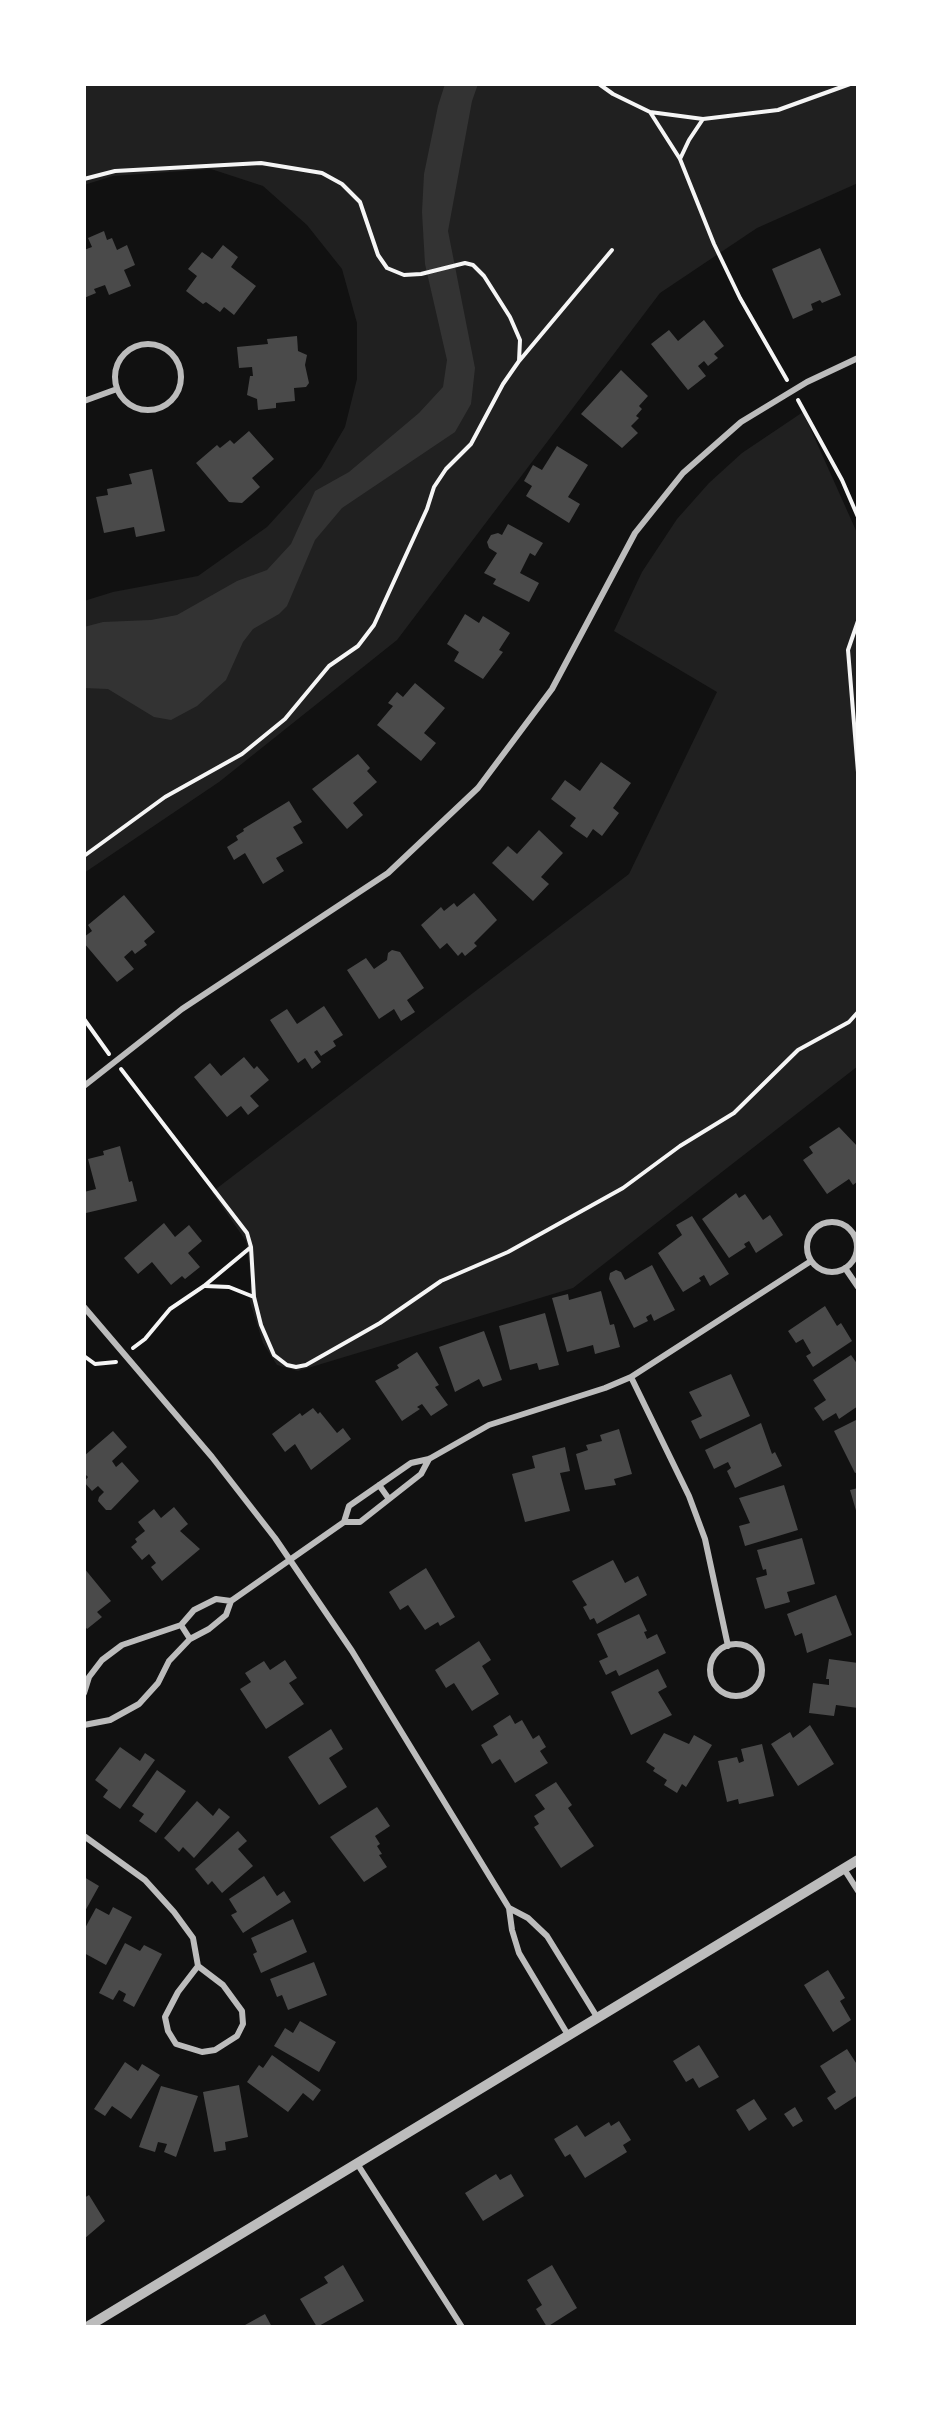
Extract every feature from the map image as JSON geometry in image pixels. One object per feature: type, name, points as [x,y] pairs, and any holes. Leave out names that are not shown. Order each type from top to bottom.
[{"type":"street","points":[[145,344],[157,345],[168,351],[180,371],[180,383],[176,394],[157,409],[133,406],[123,399],[117,389],[115,377],[117,365],[123,355],[133,347],[145,344]]},
{"type":"street","points":[[84,1086],[182,1009],[388,873],[478,788],[552,689],[635,533],[683,473],[741,422],[793,391],[858,358]]},
{"type":"street","points":[[84,401],[117,389]]},
{"type":"street","points":[[838,1222],[855,1230],[856,1256],[845,1268],[838,1271],[823,1271],[812,1261],[807,1245],[814,1229],[821,1224],[838,1222]]},
{"type":"street","points":[[344,1522],[349,1506],[411,1462],[429,1459],[489,1425],[605,1388],[631,1377],[812,1261]]},
{"type":"street","points":[[845,1268],[858,1287]]},
{"type":"street","points":[[84,1306],[212,1457],[290,1560],[352,1651],[509,1908],[512,1930],[519,1953],[568,2035]]},
{"type":"street","points":[[631,1377],[689,1496],[705,1539],[728,1646]]},
{"type":"street","points":[[84,1724],[110,1720],[140,1704],[158,1683],[170,1661],[190,1639],[209,1629],[226,1615],[231,1601],[344,1522],[360,1522],[421,1474],[429,1459]]},
{"type":"street","points":[[380,1485],[389,1499]]},
{"type":"street","points":[[84,1693],[89,1677],[102,1660],[122,1645],[182,1625],[194,1610],[216,1599],[231,1601]]},
{"type":"street","points":[[182,1625],[190,1639]]},
{"type":"street","points":[[728,1646],[746,1646],[754,1651],[762,1667],[759,1684],[745,1695],[727,1695],[719,1690],[711,1674],[711,1660],[720,1650],[728,1646]]},
{"type":"street","points":[[84,1836],[145,1880],[174,1912],[193,1938],[198,1966],[223,1985],[243,2011],[243,2024],[237,2036],[215,2050],[202,2052],[177,2044],[168,2031],[165,2017],[171,2004],[198,1966]]},
{"type":"street","points":[[87,2327],[858,1860]]},
{"type":"street","points":[[844,1869],[858,1891]]},
{"type":"street","points":[[509,1908],[528,1918],[547,1936],[597,2017]]},
{"type":"street","points":[[358,2164],[462,2327]]},
{"type":"path","points":[[599,84],[613,94],[650,112],[703,119],[778,110],[850,84]]},
{"type":"path","points":[[650,112],[681,159],[714,244],[740,298],[846,489],[858,517]]},
{"type":"path","points":[[681,159],[689,140],[703,119]]},
{"type":"path","points":[[84,179],[115,171],[261,163],[322,173],[342,184],[360,202],[378,255],[387,268],[404,275],[421,274],[465,263],[473,265],[484,276],[510,317],[520,340],[519,361]]},
{"type":"path","points":[[84,856],[165,797],[242,754],[285,719],[329,666],[358,646],[374,624],[427,508],[434,487],[446,469],[471,444],[503,384],[519,361],[612,250]]},
{"type":"path","points":[[858,621],[848,650],[858,772]]},
{"type":"path","points":[[84,1019],[247,1233],[251,1247],[254,1297],[261,1325],[274,1355],[287,1365],[296,1367],[306,1365],[405,1308],[423,1291],[441,1281],[508,1252],[623,1188],[680,1146],[734,1113],[798,1050],[849,1022],[858,1012]]},
{"type":"path","points":[[84,1356],[95,1364],[104,1365],[117,1362],[145,1339],[170,1309],[204,1286],[251,1247]]},
{"type":"path","points":[[204,1286],[229,1287],[254,1297]]},
{"type":"shaded area","points":[[84,84],[858,84],[858,183],[757,228],[660,293],[397,640],[219,782],[84,873],[84,601],[113,592],[198,576],[267,527],[321,468],[345,427],[357,379],[357,323],[342,269],[307,225],[263,186],[211,169],[113,176],[84,185]]},
{"type":"shaded area","points":[[445,84],[478,84],[472,101],[448,231],[475,368],[471,404],[455,432],[342,508],[315,540],[287,606],[279,614],[253,629],[243,642],[226,680],[197,706],[171,720],[154,717],[108,689],[84,688],[84,627],[103,622],[151,620],[177,615],[237,581],[267,570],[291,544],[315,491],[349,472],[419,413],[443,387],[447,360],[425,264],[422,212],[424,174],[438,106]]},
{"type":"shaded area","points":[[803,412],[858,535],[858,1066],[573,1288],[298,1371],[277,1365],[263,1343],[250,1302],[251,1278],[246,1241],[212,1192],[629,874],[717,692],[614,631],[642,572],[677,519],[709,483],[742,453]]},
{"type":"building","points":[[104,231],[107,240],[112,238],[117,250],[127,245],[135,265],[124,270],[131,286],[109,295],[105,285],[94,289],[96,293],[84,298],[84,250],[92,247],[88,238]]},
{"type":"building","points":[[223,245],[238,257],[231,267],[256,286],[234,315],[224,307],[220,312],[206,302],[203,304],[186,291],[197,276],[188,269],[202,252],[212,259]]},
{"type":"building","points":[[820,248],[841,295],[822,303],[820,300],[811,304],[813,310],[793,319],[772,269]]},
{"type":"building","points":[[704,320],[724,346],[714,354],[718,358],[708,366],[704,361],[698,366],[706,376],[688,390],[651,344],[669,330],[678,341]]},
{"type":"building","points":[[297,336],[298,351],[307,355],[305,365],[309,383],[306,387],[294,388],[295,401],[276,403],[276,408],[258,410],[257,399],[247,395],[250,376],[253,376],[252,367],[239,368],[237,347],[268,344],[267,339]]},
{"type":"building","points":[[621,370],[648,396],[639,406],[642,409],[636,416],[639,418],[631,426],[638,433],[622,448],[581,414]]},
{"type":"building","points":[[249,431],[274,459],[252,478],[260,487],[242,503],[229,502],[196,463],[217,445],[220,448],[230,440],[234,444]]},
{"type":"building","points":[[557,446],[588,465],[568,497],[580,504],[569,523],[526,496],[532,486],[524,481],[533,465],[542,470]]},
{"type":"building","points":[[152,469],[165,531],[136,537],[134,527],[104,533],[96,497],[108,495],[107,489],[132,484],[129,474]]},
{"type":"building","points":[[508,524],[543,543],[535,556],[530,553],[520,573],[539,583],[529,602],[493,584],[496,579],[484,573],[497,553],[489,548],[487,542],[491,535],[498,533],[502,535]]},
{"type":"building","points":[[465,614],[479,623],[483,616],[510,633],[499,650],[503,652],[483,679],[454,661],[459,652],[447,644]]},
{"type":"building","points":[[415,683],[445,708],[424,733],[436,743],[421,761],[377,725],[393,706],[388,703],[397,692],[403,697]]},
{"type":"building","points":[[358,754],[370,768],[367,771],[377,782],[353,803],[363,815],[347,829],[312,789]]},
{"type":"building","points":[[601,762],[631,783],[613,808],[619,813],[602,836],[593,829],[587,838],[570,826],[576,818],[551,799],[565,780],[580,791]]},
{"type":"building","points":[[289,801],[302,822],[293,827],[303,843],[276,858],[284,871],[263,884],[245,853],[234,860],[227,847],[238,840],[236,836],[244,831],[243,829]]},
{"type":"building","points":[[539,830],[563,853],[541,877],[549,884],[533,901],[492,863],[508,846],[517,854]]},
{"type":"building","points":[[474,893],[497,920],[474,943],[477,946],[465,956],[462,952],[458,956],[447,943],[440,949],[421,925],[441,907],[444,911],[454,903],[457,907]]},
{"type":"building","points":[[124,895],[155,932],[144,941],[147,945],[135,954],[132,950],[124,957],[134,969],[117,982],[84,943],[84,937],[92,931],[88,925]]},
{"type":"building","points":[[392,950],[400,952],[424,988],[407,1000],[415,1012],[401,1021],[394,1009],[379,1019],[347,970],[366,958],[374,969],[387,960],[388,953]]},
{"type":"building","points":[[324,1006],[343,1035],[333,1041],[336,1046],[321,1056],[317,1050],[314,1052],[321,1062],[312,1069],[305,1058],[298,1063],[270,1020],[287,1009],[297,1024]]},
{"type":"building","points":[[244,1057],[254,1069],[257,1066],[269,1080],[250,1096],[259,1106],[248,1115],[241,1106],[227,1117],[194,1077],[210,1063],[221,1076]]},
{"type":"building","points":[[839,1127],[858,1147],[858,1181],[853,1185],[849,1179],[827,1194],[803,1160],[813,1153],[809,1147]]},
{"type":"building","points":[[120,1146],[129,1182],[132,1181],[137,1201],[86,1213],[84,1192],[96,1189],[88,1159],[104,1155],[103,1151]]},
{"type":"building","points":[[736,1193],[739,1198],[745,1194],[763,1220],[770,1215],[783,1235],[756,1253],[749,1241],[744,1244],[746,1247],[729,1258],[702,1219]]},
{"type":"building","points":[[692,1216],[729,1274],[710,1286],[704,1275],[699,1278],[701,1281],[683,1292],[658,1253],[682,1235],[676,1225]]},
{"type":"building","points":[[164,1223],[175,1237],[189,1225],[202,1241],[188,1253],[200,1267],[185,1279],[182,1276],[171,1285],[152,1262],[138,1274],[124,1258]]},
{"type":"building","points":[[652,1265],[675,1310],[654,1321],[651,1314],[646,1317],[648,1321],[634,1328],[609,1279],[610,1273],[616,1270],[621,1272],[625,1280]]},
{"type":"building","points":[[601,1291],[610,1325],[614,1324],[620,1347],[595,1354],[593,1345],[567,1352],[552,1298],[568,1294],[569,1300]]},
{"type":"building","points":[[825,1306],[837,1326],[841,1323],[852,1341],[813,1367],[806,1356],[811,1353],[803,1339],[796,1343],[788,1331]]},
{"type":"building","points":[[545,1313],[559,1365],[539,1370],[537,1363],[510,1370],[499,1326]]},
{"type":"building","points":[[484,1331],[502,1380],[483,1387],[479,1379],[455,1392],[439,1347]]},
{"type":"building","points":[[417,1352],[439,1385],[435,1387],[448,1405],[431,1416],[422,1404],[417,1407],[420,1409],[402,1421],[375,1381],[399,1368],[397,1365]]},
{"type":"building","points":[[851,1355],[858,1365],[858,1406],[839,1419],[836,1413],[823,1421],[814,1408],[826,1400],[813,1380]]},
{"type":"building","points":[[731,1374],[750,1416],[700,1439],[691,1421],[702,1416],[689,1392]]},
{"type":"building","points":[[313,1408],[318,1414],[320,1412],[337,1433],[343,1428],[351,1439],[311,1470],[295,1444],[285,1452],[272,1434],[300,1413],[302,1416]]},
{"type":"building","points":[[858,1419],[858,1472],[855,1473],[834,1431]]},
{"type":"building","points":[[761,1423],[772,1454],[775,1452],[782,1466],[735,1488],[727,1471],[731,1468],[728,1462],[714,1469],[705,1450]]},
{"type":"building","points":[[619,1429],[632,1474],[614,1479],[616,1485],[585,1490],[576,1454],[588,1450],[586,1445],[602,1441],[600,1435]]},
{"type":"building","points":[[113,1431],[127,1447],[112,1461],[116,1467],[122,1462],[139,1481],[111,1510],[106,1510],[98,1501],[104,1492],[98,1486],[92,1491],[84,1482],[88,1477],[84,1473],[84,1456]]},
{"type":"building","points":[[565,1447],[570,1471],[560,1473],[570,1511],[525,1522],[512,1474],[535,1468],[532,1456]]},
{"type":"building","points":[[784,1485],[798,1530],[745,1546],[739,1526],[750,1523],[739,1498]]},
{"type":"building","points":[[858,1488],[858,1513],[857,1514],[850,1490]]},
{"type":"building","points":[[174,1507],[188,1524],[180,1531],[200,1549],[162,1581],[151,1567],[156,1563],[149,1554],[142,1560],[131,1547],[137,1542],[135,1539],[145,1531],[138,1522],[154,1509],[161,1518]]},
{"type":"building","points":[[802,1538],[815,1584],[787,1592],[790,1602],[765,1609],[756,1578],[767,1575],[766,1569],[763,1570],[757,1550]]},
{"type":"building","points":[[613,1560],[625,1583],[638,1576],[647,1595],[597,1624],[594,1618],[590,1620],[583,1607],[587,1605],[572,1581]]},
{"type":"building","points":[[84,1568],[111,1601],[97,1612],[102,1617],[87,1629],[84,1625]]},
{"type":"building","points":[[426,1568],[455,1617],[440,1626],[438,1622],[425,1630],[408,1605],[400,1610],[389,1592]]},
{"type":"building","points":[[836,1595],[852,1635],[807,1653],[802,1633],[795,1636],[787,1614]]},
{"type":"building","points":[[639,1614],[647,1631],[644,1632],[647,1639],[657,1634],[666,1653],[619,1676],[616,1670],[606,1675],[599,1661],[608,1657],[597,1634]]},
{"type":"building","points":[[479,1641],[491,1660],[482,1666],[499,1694],[472,1711],[454,1683],[446,1688],[435,1670]]},
{"type":"building","points":[[829,1659],[858,1663],[858,1708],[836,1705],[834,1716],[809,1713],[813,1683],[829,1685],[829,1679],[826,1679]]},
{"type":"building","points":[[285,1660],[297,1678],[289,1683],[304,1704],[266,1729],[240,1689],[251,1682],[245,1673],[264,1661],[270,1670]]},
{"type":"building","points":[[658,1669],[667,1687],[658,1692],[672,1715],[631,1735],[611,1692]]},
{"type":"building","points":[[510,1715],[515,1724],[522,1720],[533,1739],[539,1735],[546,1747],[540,1751],[548,1763],[515,1783],[500,1759],[492,1764],[481,1745],[498,1735],[493,1726]]},
{"type":"building","points":[[810,1725],[834,1764],[798,1786],[771,1744],[790,1732],[793,1738]]},
{"type":"building","points":[[331,1729],[343,1749],[329,1758],[347,1787],[319,1805],[288,1757]]},
{"type":"building","points":[[664,1733],[689,1744],[694,1735],[712,1745],[686,1787],[682,1784],[677,1793],[664,1785],[667,1780],[653,1771],[655,1768],[646,1762]]},
{"type":"building","points":[[762,1744],[774,1796],[739,1804],[738,1799],[727,1802],[718,1761],[737,1757],[739,1763],[744,1761],[741,1749]]},
{"type":"building","points":[[120,1747],[140,1761],[145,1753],[155,1760],[120,1809],[103,1797],[108,1790],[95,1780]]},
{"type":"building","points":[[157,1770],[186,1791],[156,1833],[139,1821],[144,1814],[132,1806]]},
{"type":"building","points":[[556,1782],[572,1805],[568,1808],[594,1846],[561,1868],[534,1827],[539,1824],[534,1816],[545,1809],[535,1795]]},
{"type":"building","points":[[197,1801],[213,1816],[219,1808],[230,1817],[194,1858],[183,1847],[179,1852],[164,1838]]},
{"type":"building","points":[[377,1807],[390,1826],[375,1836],[380,1844],[377,1846],[382,1854],[379,1855],[387,1867],[364,1882],[330,1837]]},
{"type":"building","points":[[238,1831],[247,1841],[238,1849],[253,1866],[222,1893],[212,1881],[208,1885],[195,1869]]},
{"type":"building","points":[[264,1876],[277,1896],[284,1891],[291,1902],[243,1933],[231,1915],[237,1912],[229,1899]]},
{"type":"building","points":[[84,1877],[99,1886],[84,1913]]},
{"type":"building","points":[[113,1907],[132,1917],[106,1965],[84,1953],[84,1930],[96,1908],[109,1915]]},
{"type":"building","points":[[293,1919],[307,1952],[261,1973],[253,1954],[257,1952],[251,1938]]},
{"type":"building","points":[[125,1943],[140,1951],[144,1945],[162,1954],[134,2007],[123,2001],[126,1994],[119,1990],[113,2000],[99,1993]]},
{"type":"building","points":[[314,1962],[327,1995],[288,2010],[282,1995],[277,1997],[270,1979]]},
{"type":"building","points":[[828,1970],[845,1998],[840,2001],[851,2020],[833,2032],[804,1985]]},
{"type":"building","points":[[300,2021],[336,2042],[319,2072],[274,2046],[285,2028],[293,2033]]},
{"type":"building","points":[[699,2045],[719,2077],[699,2088],[693,2078],[686,2082],[673,2061]]},
{"type":"building","points":[[847,2049],[858,2066],[858,2095],[835,2110],[827,2098],[836,2092],[820,2066]]},
{"type":"building","points":[[272,2055],[321,2090],[313,2101],[303,2093],[288,2112],[247,2082],[259,2065],[263,2068]]},
{"type":"building","points":[[125,2062],[138,2071],[142,2064],[160,2075],[131,2119],[112,2106],[105,2116],[94,2109]]},
{"type":"building","points":[[239,2085],[248,2137],[225,2142],[226,2150],[214,2152],[203,2092]]},
{"type":"building","points":[[161,2086],[198,2096],[176,2157],[164,2152],[167,2144],[158,2142],[155,2152],[139,2147]]},
{"type":"building","points":[[754,2099],[767,2119],[749,2131],[736,2110]]},
{"type":"building","points":[[795,2107],[803,2121],[793,2127],[784,2114]]},
{"type":"building","points":[[619,2121],[631,2140],[623,2145],[627,2152],[585,2178],[570,2154],[565,2157],[554,2139],[577,2125],[585,2137],[609,2122],[611,2126]]},
{"type":"building","points":[[496,2174],[500,2180],[511,2174],[524,2196],[483,2221],[465,2193]]},
{"type":"building","points":[[89,2195],[105,2221],[84,2239],[84,2198]]},
{"type":"building","points":[[343,2265],[364,2301],[317,2327],[300,2299],[328,2283],[324,2277]]},
{"type":"building","points":[[552,2265],[577,2308],[547,2327],[536,2309],[542,2305],[527,2280]]},
{"type":"building","points":[[265,2314],[272,2327],[246,2327],[245,2325]]}]
